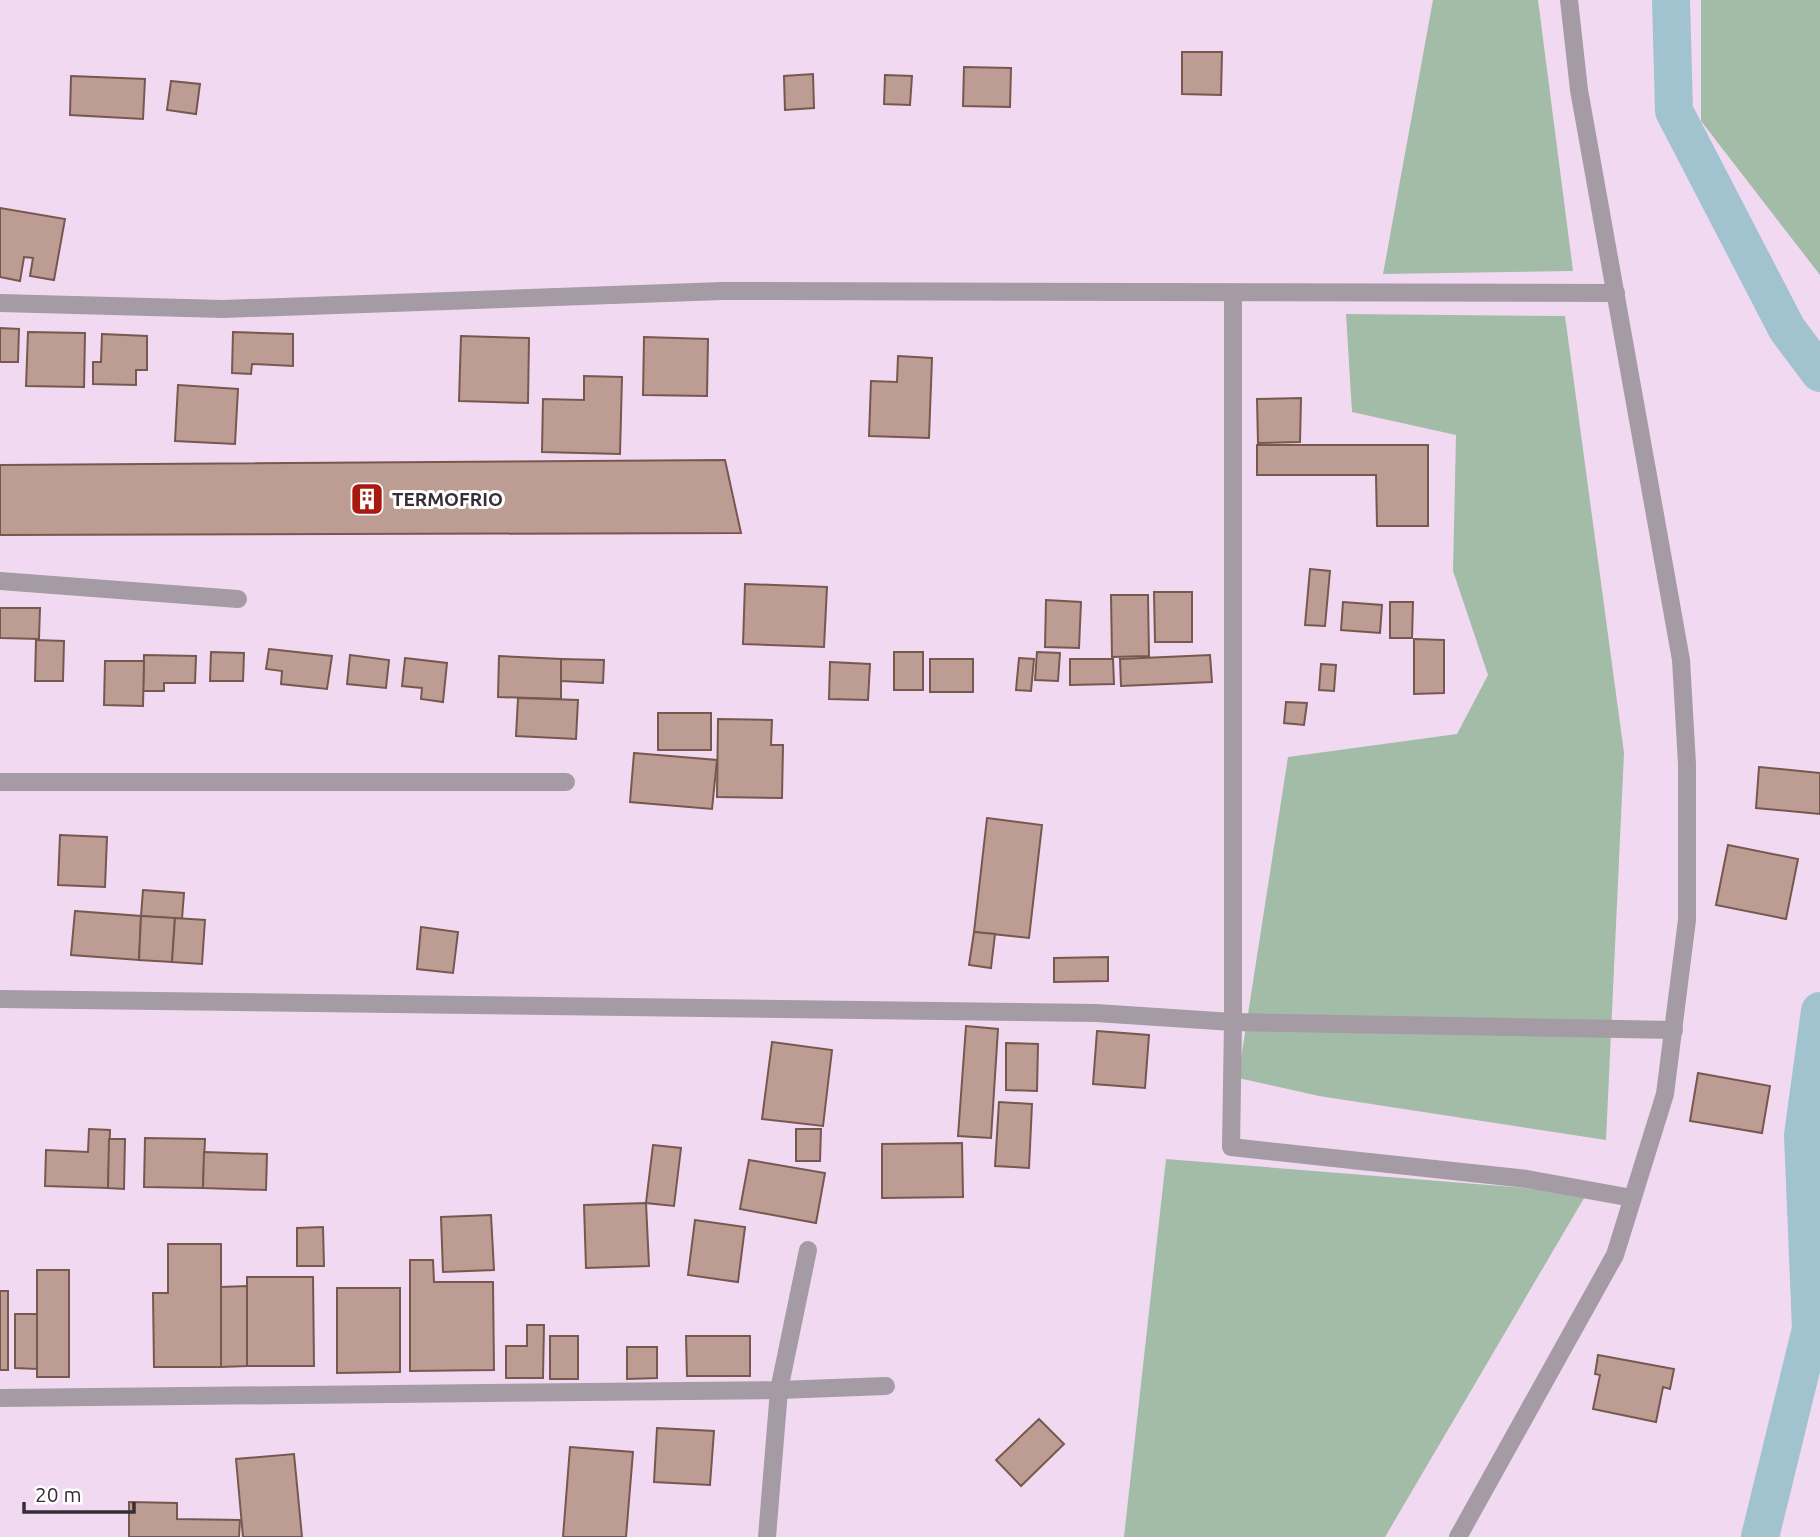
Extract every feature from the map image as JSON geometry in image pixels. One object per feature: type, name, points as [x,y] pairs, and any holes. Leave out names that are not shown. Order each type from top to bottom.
[{"type":"street","points":[[1458,1537],[1615,1255],[1665,1094],[1687,920],[1687,764],[1681,660],[1579,90],[1569,0]]},
{"type":"street","points":[[0,303],[223,309],[722,291],[1616,293]]},
{"type":"street","points":[[1233,293],[1231,1147],[1527,1179],[1632,1198]]},
{"type":"street","points":[[0,581],[238,599]]},
{"type":"street","points":[[0,782],[566,782]]},
{"type":"street","points":[[0,999],[1096,1013],[1233,1022],[1674,1031]]},
{"type":"street","points":[[767,1537],[779,1390],[808,1250]]},
{"type":"street","points":[[0,1398],[779,1390],[886,1386]]},
{"type":"green space","points":[[1433,0],[1538,0],[1573,271],[1383,274]]},
{"type":"green space","points":[[1701,0],[1820,0],[1820,275],[1701,121]]},
{"type":"green space","points":[[1346,314],[1565,316],[1624,753],[1606,1140],[1319,1096],[1238,1078],[1288,757],[1457,734],[1488,675],[1453,571],[1456,435],[1352,412]]},
{"type":"green space","points":[[1166,1159],[1587,1193],[1385,1537],[1124,1537]]},
{"type":"building","points":[[1182,52],[1222,52],[1221,95],[1182,94]]},
{"type":"building","points":[[964,67],[1011,68],[1010,107],[963,106]]},
{"type":"building","points":[[813,74],[814,108],[785,110],[784,76]]},
{"type":"building","points":[[885,75],[912,76],[910,105],[884,104]]},
{"type":"building","points":[[71,76],[145,79],[143,119],[70,115]]},
{"type":"building","points":[[171,81],[200,84],[196,114],[167,110]]},
{"type":"building","points":[[0,208],[65,219],[54,280],[30,276],[33,258],[24,257],[20,281],[0,277]]},
{"type":"building","points":[[0,328],[19,329],[18,362],[0,362]]},
{"type":"building","points":[[28,332],[85,333],[84,387],[26,386]]},
{"type":"building","points":[[233,332],[293,334],[293,366],[252,364],[251,374],[232,373]]},
{"type":"building","points":[[102,334],[147,336],[147,370],[136,370],[136,385],[93,384],[93,362],[101,362]]},
{"type":"building","points":[[461,336],[529,338],[528,403],[459,401]]},
{"type":"building","points":[[644,337],[708,339],[707,396],[643,395]]},
{"type":"building","points":[[898,356],[932,358],[929,438],[869,436],[871,381],[897,382]]},
{"type":"building","points":[[584,376],[622,377],[620,454],[542,452],[543,399],[584,400]]},
{"type":"building","points":[[178,385],[238,389],[235,444],[175,441]]},
{"type":"building","points":[[1301,398],[1300,442],[1258,443],[1257,399]]},
{"type":"building","points":[[1257,445],[1428,445],[1428,526],[1377,526],[1376,475],[1257,475]]},
{"type":"building","name":"TERMOFRIO","points":[[725,460],[741,533],[0,535],[0,465]]},
{"type":"building","points":[[1310,569],[1330,571],[1325,626],[1305,625]]},
{"type":"building","points":[[745,584],[827,587],[824,647],[743,644]]},
{"type":"building","points":[[1154,592],[1192,592],[1192,642],[1155,642]]},
{"type":"building","points":[[1111,595],[1148,595],[1149,656],[1112,657]]},
{"type":"building","points":[[1046,600],[1081,602],[1079,648],[1045,647]]},
{"type":"building","points":[[1343,602],[1382,605],[1380,633],[1341,630]]},
{"type":"building","points":[[1390,602],[1413,602],[1412,638],[1390,638]]},
{"type":"building","points":[[0,608],[40,608],[39,639],[0,638]]},
{"type":"building","points":[[1414,639],[1444,640],[1444,693],[1414,694]]},
{"type":"building","points":[[36,640],[64,641],[63,681],[35,681]]},
{"type":"building","points":[[269,649],[332,656],[327,689],[281,684],[282,671],[266,669]]},
{"type":"building","points":[[211,652],[244,653],[243,681],[210,681]]},
{"type":"building","points":[[894,652],[923,652],[923,690],[894,690]]},
{"type":"building","points":[[1037,652],[1060,653],[1058,681],[1035,680]]},
{"type":"building","points":[[144,655],[196,656],[195,683],[164,683],[164,691],[143,691]]},
{"type":"building","points":[[350,655],[389,660],[386,688],[347,684]]},
{"type":"building","points":[[1210,655],[1212,682],[1121,686],[1120,659]]},
{"type":"building","points":[[499,656],[561,659],[561,699],[498,697]]},
{"type":"building","points":[[405,658],[447,663],[443,702],[421,699],[422,688],[402,686]]},
{"type":"building","points":[[1019,658],[1034,659],[1031,691],[1016,690]]},
{"type":"building","points":[[561,659],[604,660],[603,683],[561,681]]},
{"type":"building","points":[[930,659],[973,659],[973,692],[930,692]]},
{"type":"building","points":[[1070,659],[1113,659],[1114,684],[1070,685]]},
{"type":"building","points":[[105,661],[144,661],[143,706],[104,705]]},
{"type":"building","points":[[830,662],[870,664],[868,700],[829,699]]},
{"type":"building","points":[[1321,664],[1336,665],[1334,691],[1319,690]]},
{"type":"building","points":[[518,698],[578,700],[576,739],[516,736]]},
{"type":"building","points":[[1286,702],[1307,703],[1304,725],[1284,723]]},
{"type":"building","points":[[658,713],[711,713],[711,750],[658,750]]},
{"type":"building","points":[[718,719],[772,720],[771,745],[783,745],[782,798],[717,797]]},
{"type":"building","points":[[634,753],[717,760],[712,809],[630,802]]},
{"type":"building","points":[[1759,767],[1820,773],[1820,814],[1756,808]]},
{"type":"building","points":[[987,818],[1042,825],[1029,938],[974,932]]},
{"type":"building","points":[[60,835],[107,837],[105,887],[58,885]]},
{"type":"building","points":[[1728,845],[1798,859],[1786,919],[1716,905]]},
{"type":"building","points":[[143,890],[184,893],[182,919],[141,916]]},
{"type":"building","points":[[75,911],[141,916],[139,960],[71,955]]},
{"type":"building","points":[[141,916],[175,918],[172,962],[139,960]]},
{"type":"building","points":[[175,918],[205,920],[202,964],[172,962]]},
{"type":"building","points":[[421,927],[458,932],[453,973],[417,969]]},
{"type":"building","points":[[974,932],[995,934],[991,968],[969,965]]},
{"type":"building","points":[[1108,957],[1108,981],[1054,982],[1054,958]]},
{"type":"building","points":[[966,1026],[998,1029],[991,1138],[958,1136]]},
{"type":"building","points":[[1097,1031],[1149,1035],[1145,1088],[1093,1084]]},
{"type":"building","points":[[772,1042],[832,1050],[823,1126],[762,1119]]},
{"type":"building","points":[[1006,1043],[1038,1044],[1037,1091],[1006,1090]]},
{"type":"building","points":[[1698,1073],[1770,1086],[1762,1133],[1690,1121]]},
{"type":"building","points":[[999,1102],[1032,1104],[1029,1168],[995,1166]]},
{"type":"building","points":[[89,1129],[110,1130],[108,1188],[45,1186],[46,1150],[88,1152]]},
{"type":"building","points":[[796,1129],[821,1129],[820,1161],[796,1161]]},
{"type":"building","points":[[145,1138],[205,1139],[203,1188],[144,1187]]},
{"type":"building","points":[[109,1139],[125,1139],[124,1189],[108,1188]]},
{"type":"building","points":[[962,1143],[963,1197],[882,1198],[882,1144]]},
{"type":"building","points":[[653,1145],[681,1148],[674,1206],[646,1203]]},
{"type":"building","points":[[204,1152],[267,1154],[266,1190],[203,1188]]},
{"type":"building","points":[[749,1160],[825,1173],[816,1223],[740,1209]]},
{"type":"building","points":[[646,1203],[649,1266],[586,1268],[584,1205]]},
{"type":"building","points":[[491,1215],[494,1270],[443,1272],[441,1217]]},
{"type":"building","points":[[695,1220],[745,1227],[738,1282],[688,1275]]},
{"type":"building","points":[[323,1227],[324,1266],[297,1266],[297,1228]]},
{"type":"building","points":[[168,1244],[221,1244],[221,1367],[154,1367],[153,1293],[168,1293]]},
{"type":"building","points":[[410,1260],[433,1260],[434,1282],[493,1282],[494,1370],[410,1371]]},
{"type":"building","points":[[37,1270],[69,1270],[69,1377],[37,1377]]},
{"type":"building","points":[[247,1277],[313,1277],[314,1366],[247,1366]]},
{"type":"building","points":[[247,1286],[247,1366],[221,1367],[221,1287]]},
{"type":"building","points":[[337,1288],[400,1288],[400,1372],[337,1373]]},
{"type":"building","points":[[0,1291],[8,1291],[8,1370],[0,1370]]},
{"type":"building","points":[[15,1314],[37,1314],[37,1369],[15,1368]]},
{"type":"building","points":[[527,1325],[544,1325],[543,1378],[506,1378],[506,1346],[527,1346]]},
{"type":"building","points":[[550,1336],[578,1336],[578,1379],[550,1379]]},
{"type":"building","points":[[686,1336],[750,1336],[750,1376],[687,1376]]},
{"type":"building","points":[[627,1347],[657,1347],[657,1378],[627,1379]]},
{"type":"building","points":[[1598,1355],[1674,1369],[1670,1389],[1663,1387],[1656,1422],[1593,1409],[1600,1375],[1595,1374]]},
{"type":"building","points":[[1039,1419],[1064,1444],[1021,1486],[996,1460]]},
{"type":"building","points":[[657,1428],[714,1431],[710,1485],[654,1482]]},
{"type":"building","points":[[570,1447],[633,1452],[626,1537],[563,1537]]},
{"type":"building","points":[[294,1454],[302,1537],[243,1537],[236,1459]]},
{"type":"building","points":[[129,1502],[177,1503],[177,1519],[240,1520],[239,1537],[129,1537]]},
{"type":"waterway","points":[[1671,0],[1674,111],[1787,329],[1820,373]]},
{"type":"waterway","points":[[1760,1537],[1811,1329],[1803,1135],[1820,1011]]},
{"type":"place","name":"TERMOFRIO","points":[[367,499]]}]
